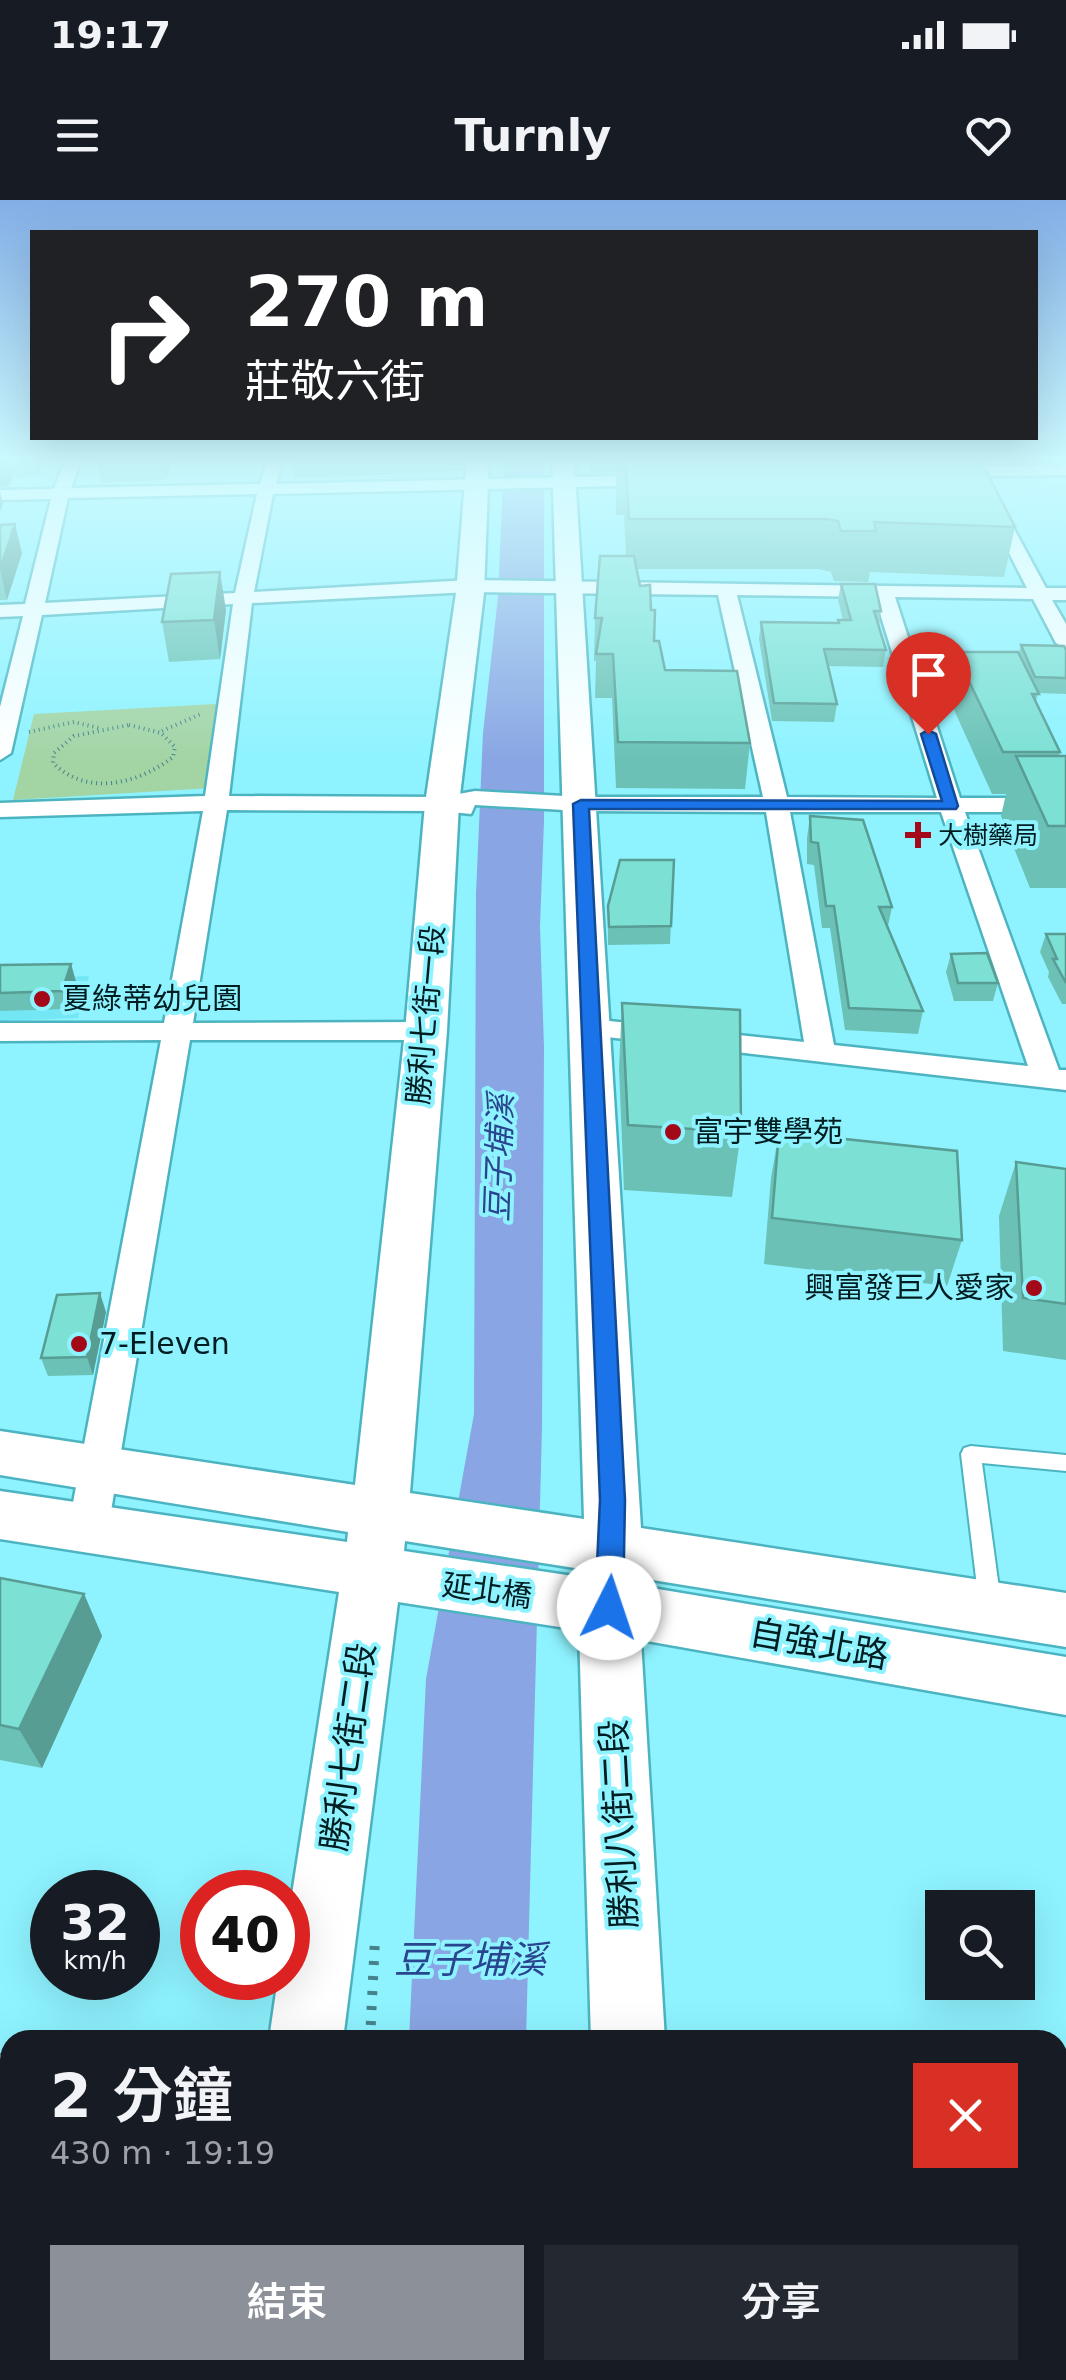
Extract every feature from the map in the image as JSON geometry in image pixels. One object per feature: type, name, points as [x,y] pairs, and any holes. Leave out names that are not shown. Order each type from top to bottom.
[{"type":"street","points":[[0,753],[46,559]]},
{"type":"street","points":[[88,1529],[178,1030],[252,559]]},
{"type":"street","name":"勝利七街一段","points":[[392,1546],[426,1031],[464,805],[471,559]]},
{"type":"street","name":"勝利八街二段","points":[[566,559],[562,806],[592,1028],[592,1576],[627,2030]]},
{"type":"street","points":[[1022,559],[1066,642]]},
{"type":"street","points":[[0,611],[470,586],[1066,594]]},
{"type":"street","points":[[726,587],[777,805],[820,1052]]},
{"type":"street","points":[[592,1028],[1056,1079],[951,806],[884,591]]},
{"type":"street","points":[[0,810],[216,803],[1066,805]]},
{"type":"street","points":[[0,1032],[426,1031]]},
{"type":"street","points":[[0,1453],[99,1468],[392,1546]]},
{"type":"street","points":[[0,1515],[88,1529],[392,1546]]},
{"type":"street","name":"延北橋","points":[[392,1546],[592,1576]]},
{"type":"street","name":"勝利七街二段","points":[[308,2030],[392,1546]]},
{"type":"street","name":"自強北路","points":[[592,1576],[990,1609],[1066,1620]]},
{"type":"street","name":"自強北路","points":[[592,1576],[1066,1686]]},
{"type":"lane","points":[[990,1609],[971,1454],[1066,1463]]},
{"type":"path","points":[[161,732],[175,747],[173,757],[148,774],[108,782],[70,778],[53,763],[62,744],[100,728],[128,726],[161,732],[230,701]]},
{"type":"path","points":[[24,734],[72,722],[92,723],[100,728]]},
{"type":"shaded area","name":"夏綠蒂幼兒園","points":[[89,976],[78,1018],[0,1021],[0,979]]},
{"type":"green space","points":[[216,704],[212,788],[13,800],[34,714]]},
{"type":"water","name":"豆子埔溪","points":[[500,559],[544,559],[540,926],[544,1047],[542,1428],[526,2030],[409,2030],[426,1679],[474,1414],[476,894],[483,733]]},
{"type":"building","points":[[600,559],[635,559],[640,586],[650,585],[651,610],[655,610],[654,641],[659,641],[665,670],[737,671],[750,743],[618,742],[613,654],[596,654],[602,618],[595,618]]},
{"type":"building","points":[[220,572],[214,620],[162,622],[171,574]]},
{"type":"building","points":[[841,584],[875,584],[881,611],[874,611],[886,650],[824,649],[837,704],[774,703],[761,622],[851,620]]},
{"type":"building","points":[[1021,645],[1064,646],[1066,678],[1035,677]]},
{"type":"building","points":[[955,652],[1018,652],[1039,694],[1032,694],[1060,752],[1003,752]]},
{"type":"building","points":[[1016,756],[1066,756],[1066,826],[1048,826]]},
{"type":"building","points":[[810,816],[863,820],[892,907],[879,907],[923,1011],[849,1008],[834,906],[826,906],[818,843],[811,842]]},
{"type":"building","points":[[620,860],[674,860],[671,926],[609,927],[608,906]]},
{"type":"building","points":[[1046,934],[1066,934],[1066,983],[1053,959],[1057,959]]},
{"type":"building","points":[[987,953],[998,983],[958,983],[951,954]]},
{"type":"building","points":[[71,964],[62,991],[0,993],[0,965]]},
{"type":"building","points":[[622,1003],[740,1010],[741,1132],[628,1125]]},
{"type":"building","points":[[779,1132],[957,1151],[962,1240],[772,1218]]},
{"type":"building","points":[[1016,1162],[1066,1169],[1066,1304],[1023,1298]]},
{"type":"building","points":[[100,1293],[87,1357],[41,1358],[57,1295]]},
{"type":"building","points":[[0,1578],[84,1594],[19,1729],[0,1725]]},
{"type":"place","name":"大樹藥局","points":[[918,835]]},
{"type":"place","name":"夏綠蒂幼兒園","points":[[42,999]]},
{"type":"place","name":"富宇雙學苑","points":[[673,1132]]},
{"type":"place","name":"興富發巨人愛家","points":[[1034,1288]]},
{"type":"place","name":"7-Eleven","points":[[79,1344]]},
{"type":"route","points":[[609,1608],[612,1500],[581,804],[951,806],[928,734]]}]
